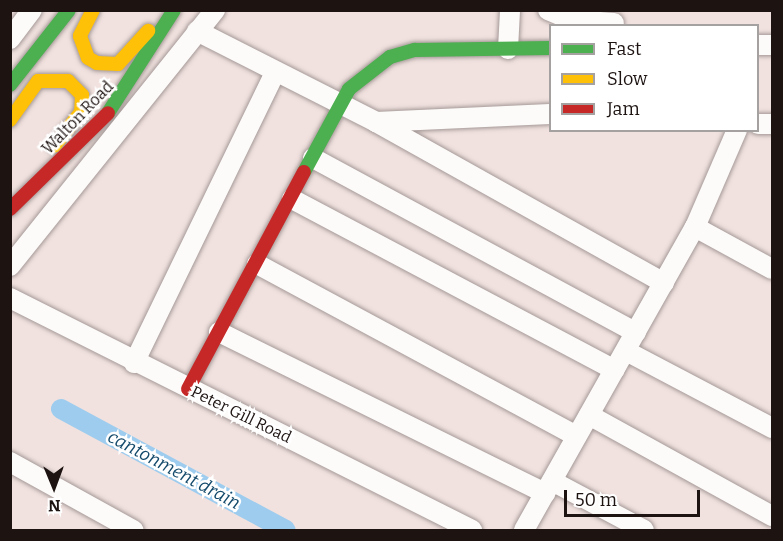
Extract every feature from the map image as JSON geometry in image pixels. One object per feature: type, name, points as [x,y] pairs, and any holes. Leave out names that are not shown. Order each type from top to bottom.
[{"type":"main road","points":[[10,85],[69,10]]},
{"type":"main road","points":[[93,10],[81,28],[81,46],[88,57],[107,66],[131,55],[164,10]]},
{"type":"main road","name":"Walton Road","points":[[10,208],[121,100],[174,10]]},
{"type":"main road","points":[[188,389],[350,89],[390,57],[415,50],[549,48]]},
{"type":"main road","points":[[10,120],[38,81],[61,78],[82,95],[81,112],[10,198]]},
{"type":"street","points":[[12,35],[32,10]]},
{"type":"street","points":[[10,266],[215,10]]},
{"type":"street","points":[[508,49],[510,10]]},
{"type":"street","points":[[548,10],[571,20],[614,23]]},
{"type":"street","points":[[197,31],[340,108],[376,122],[664,283]]},
{"type":"street","points":[[134,363],[274,72]]},
{"type":"street","points":[[376,122],[549,114]]},
{"type":"street","points":[[524,531],[695,227],[736,132]]},
{"type":"street","points":[[313,158],[636,333]]},
{"type":"street","points":[[292,199],[615,370]]},
{"type":"street","points":[[695,227],[772,268]]},
{"type":"street","points":[[257,264],[578,436]]},
{"type":"street","name":"Peter Gill Road","points":[[10,298],[134,363],[472,531]]},
{"type":"street","points":[[219,332],[644,531]]},
{"type":"street","points":[[626,351],[772,428]]},
{"type":"street","points":[[589,416],[772,516]]},
{"type":"street","points":[[10,462],[134,531]]},
{"type":"waterway","name":"cantonment drain","points":[[61,409],[286,530]]},
{"type":"traffic: fast","points":[[10,85],[69,10]]},
{"type":"traffic: fast","points":[[108,113],[174,10]]},
{"type":"traffic: fast","points":[[304,172],[349,89],[390,57],[415,50],[549,48]]},
{"type":"traffic: slow","points":[[93,10],[80,36],[88,58],[97,63],[118,64],[148,31]]},
{"type":"traffic: slow","points":[[10,120],[38,81],[68,81],[82,95],[81,112],[54,146]]},
{"type":"traffic: jam","points":[[10,209],[108,113]]},
{"type":"traffic: jam","points":[[188,389],[304,172]]}]
